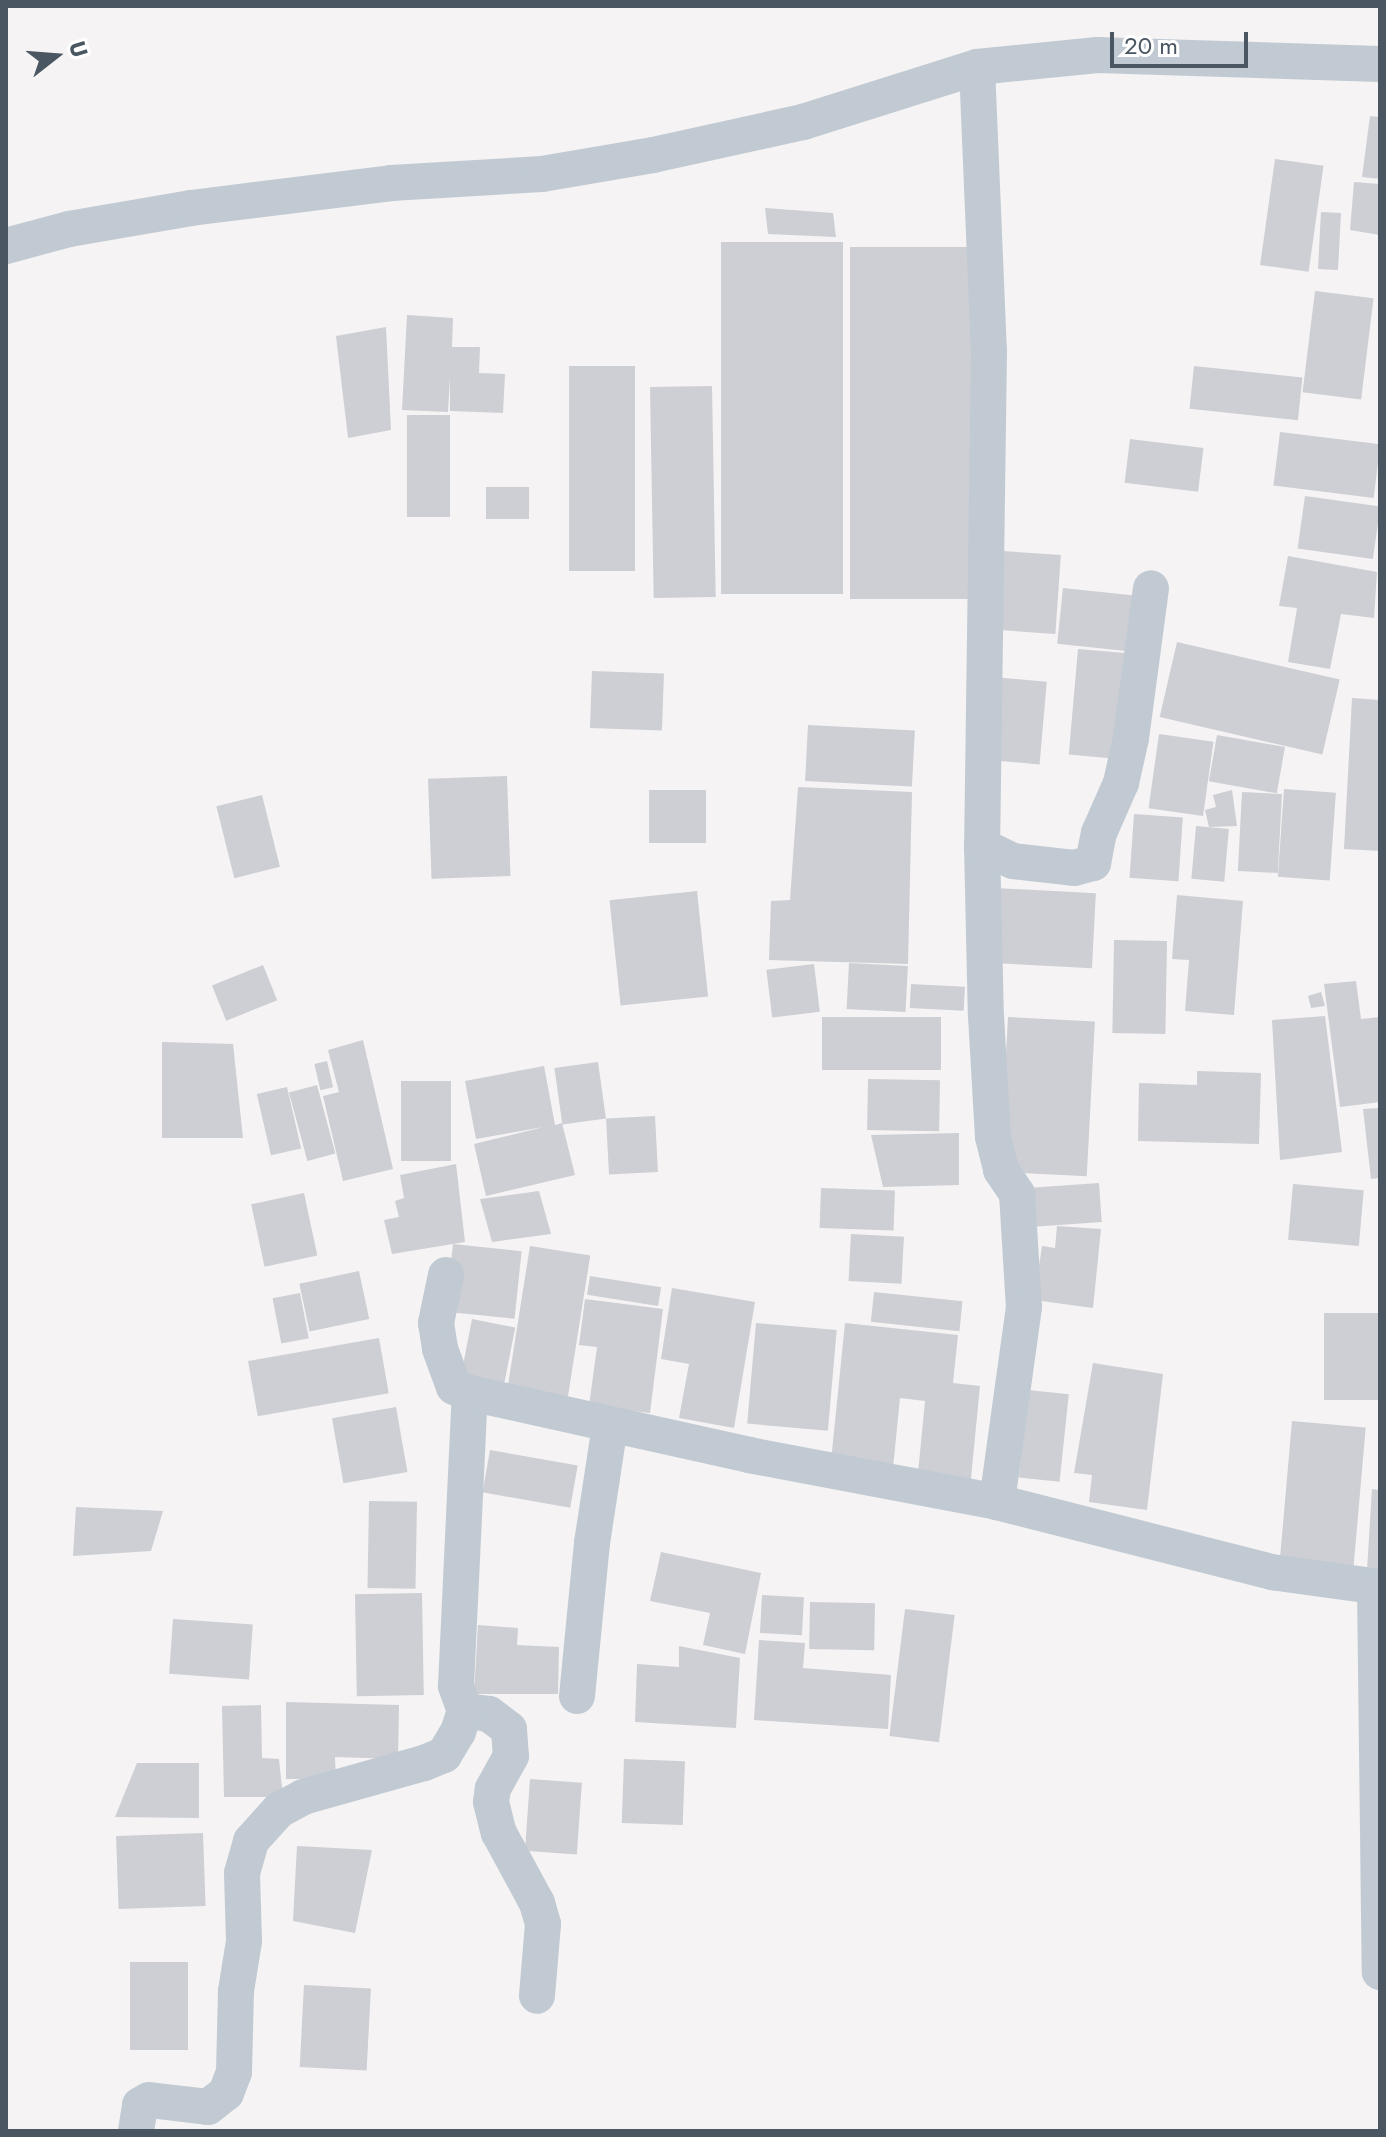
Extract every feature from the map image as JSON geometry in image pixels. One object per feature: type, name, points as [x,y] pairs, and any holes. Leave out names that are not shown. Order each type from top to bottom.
[{"type":"street","points":[[6,246],[69,229],[191,208],[391,183],[542,174],[653,155],[803,122],[977,67],[1097,55],[1380,64]]},
{"type":"street","points":[[977,67],[989,351],[982,846],[993,1137],[1001,1170],[1017,1194],[1024,1307],[997,1502]]},
{"type":"street","points":[[982,846],[1025,863],[1074,868],[1093,863],[1099,833],[1121,783],[1131,738],[1151,588]]},
{"type":"street","points":[[446,1275],[436,1323],[440,1349],[454,1387],[470,1393],[610,1426],[997,1502],[1272,1572],[1377,1586],[1380,1972]]},
{"type":"street","points":[[136,2131],[140,2105],[149,2100],[208,2107],[226,2093],[234,2072],[236,1991],[244,1941],[242,1873],[251,1841],[279,1810],[303,1797],[444,1755],[458,1732],[465,1711],[456,1686],[470,1393]]},
{"type":"street","points":[[577,1696],[592,1543],[610,1426]]},
{"type":"street","points":[[465,1711],[489,1714],[509,1729],[511,1756],[493,1789],[491,1802],[499,1833],[537,1903],[543,1924],[537,1996]]},
{"type":"building","points":[[1370,116],[1380,117],[1380,179],[1362,177]]},
{"type":"building","points":[[1275,159],[1324,166],[1309,272],[1260,265]]},
{"type":"building","points":[[1354,182],[1380,184],[1380,235],[1350,230]]},
{"type":"building","points":[[765,208],[833,213],[836,237],[768,234]]},
{"type":"building","points":[[1321,212],[1341,213],[1338,270],[1318,269]]},
{"type":"building","points":[[721,242],[843,242],[843,594],[721,594]]},
{"type":"building","points":[[850,247],[971,247],[971,599],[850,599]]},
{"type":"building","points":[[1315,291],[1374,298],[1361,399],[1303,392]]},
{"type":"building","points":[[407,315],[453,318],[452,347],[480,347],[479,373],[505,374],[503,413],[450,411],[450,377],[448,412],[402,410]]},
{"type":"building","points":[[386,327],[391,430],[348,438],[336,336]]},
{"type":"building","points":[[569,366],[635,366],[635,571],[569,571]]},
{"type":"building","points":[[1194,366],[1302,377],[1298,420],[1190,409]]},
{"type":"building","points":[[712,386],[716,597],[654,598],[650,387]]},
{"type":"building","points":[[407,415],[450,415],[450,517],[407,517]]},
{"type":"building","points":[[1280,432],[1380,444],[1374,498],[1273,486]]},
{"type":"building","points":[[1130,439],[1203,448],[1198,492],[1125,483]]},
{"type":"building","points":[[486,487],[529,487],[529,519],[486,519]]},
{"type":"building","points":[[1305,496],[1380,507],[1373,559],[1298,548]]},
{"type":"building","points":[[1002,551],[1061,555],[1055,634],[996,630]]},
{"type":"building","points":[[1288,556],[1377,572],[1374,618],[1341,614],[1330,669],[1288,662],[1297,608],[1279,606]]},
{"type":"building","points":[[1063,588],[1142,596],[1136,652],[1057,644]]},
{"type":"building","points":[[1177,642],[1340,680],[1322,755],[1160,717]]},
{"type":"building","points":[[1078,649],[1125,653],[1116,759],[1069,755]]},
{"type":"building","points":[[592,671],[664,674],[662,730],[590,728]]},
{"type":"building","points":[[993,677],[1047,682],[1040,764],[986,760]]},
{"type":"building","points":[[1352,698],[1380,700],[1380,851],[1344,849]]},
{"type":"building","points":[[808,725],[915,731],[912,787],[805,781]]},
{"type":"building","points":[[1159,734],[1213,742],[1203,816],[1149,808]]},
{"type":"building","points":[[1217,735],[1285,747],[1277,793],[1209,781]]},
{"type":"building","points":[[507,776],[510,876],[432,879],[428,779]]},
{"type":"building","points":[[798,787],[912,792],[908,964],[769,960],[771,901],[790,900]]},
{"type":"building","points":[[1284,789],[1336,793],[1330,880],[1278,877]]},
{"type":"building","points":[[649,790],[706,790],[706,843],[649,843]]},
{"type":"building","points":[[1232,790],[1237,826],[1209,827],[1205,810],[1216,807],[1213,795]]},
{"type":"building","points":[[1242,792],[1282,794],[1278,873],[1238,871]]},
{"type":"building","points":[[262,795],[280,867],[234,878],[216,806]]},
{"type":"building","points":[[1134,814],[1183,817],[1178,881],[1130,878]]},
{"type":"building","points":[[1196,826],[1229,829],[1224,882],[1191,879]]},
{"type":"building","points":[[996,888],[1096,893],[1092,968],[992,963]]},
{"type":"building","points":[[697,891],[708,996],[621,1006],[609,900]]},
{"type":"building","points":[[1177,895],[1243,901],[1234,1015],[1185,1011],[1189,960],[1172,959]]},
{"type":"building","points":[[1114,940],[1167,941],[1165,1034],[1112,1033]]},
{"type":"building","points":[[849,963],[908,966],[906,1012],[847,1009]]},
{"type":"building","points":[[814,964],[820,1012],[772,1017],[766,970]]},
{"type":"building","points":[[263,965],[277,1000],[226,1021],[212,986]]},
{"type":"building","points":[[1356,981],[1361,1019],[1380,1017],[1380,1102],[1340,1107],[1324,984]]},
{"type":"building","points":[[911,984],[965,987],[964,1011],[910,1008]]},
{"type":"building","points":[[1321,992],[1325,1006],[1311,1008],[1308,996]]},
{"type":"building","points":[[1325,1016],[1342,1152],[1280,1160],[1272,1020]]},
{"type":"building","points":[[822,1017],[941,1017],[941,1070],[822,1070]]},
{"type":"building","points":[[1008,1017],[1095,1022],[1087,1176],[1000,1172]]},
{"type":"building","points":[[363,1040],[393,1169],[343,1181],[323,1096],[339,1092],[328,1050]]},
{"type":"building","points":[[162,1042],[233,1044],[243,1138],[162,1138]]},
{"type":"building","points":[[327,1061],[333,1087],[320,1090],[314,1064]]},
{"type":"building","points":[[598,1062],[606,1118],[562,1125],[554,1068]]},
{"type":"building","points":[[544,1066],[555,1125],[562,1123],[575,1175],[486,1196],[474,1144],[544,1127],[476,1139],[465,1081]]},
{"type":"building","points":[[1197,1071],[1261,1073],[1259,1144],[1138,1141],[1139,1083],[1197,1085]]},
{"type":"building","points":[[868,1079],[940,1080],[939,1131],[867,1130]]},
{"type":"building","points":[[401,1081],[451,1081],[451,1161],[401,1161]]},
{"type":"building","points":[[317,1085],[335,1154],[307,1161],[289,1093]]},
{"type":"building","points":[[287,1087],[301,1148],[271,1155],[257,1094]]},
{"type":"building","points":[[1380,1108],[1380,1178],[1371,1179],[1363,1109]]},
{"type":"building","points":[[655,1116],[658,1172],[609,1174],[606,1119]]},
{"type":"building","points":[[959,1133],[959,1185],[883,1187],[871,1135]]},
{"type":"building","points":[[456,1164],[465,1242],[392,1254],[384,1220],[399,1217],[395,1201],[404,1198],[400,1175]]},
{"type":"building","points":[[1099,1183],[1102,1222],[1027,1227],[1024,1188]]},
{"type":"building","points":[[1293,1184],[1364,1190],[1359,1246],[1288,1240]]},
{"type":"building","points":[[821,1188],[895,1191],[894,1231],[820,1228]]},
{"type":"building","points":[[539,1191],[551,1234],[492,1242],[480,1199]]},
{"type":"building","points":[[304,1193],[317,1256],[264,1267],[251,1204]]},
{"type":"building","points":[[1057,1226],[1101,1229],[1093,1308],[1034,1300],[1042,1246],[1055,1248]]},
{"type":"building","points":[[851,1234],[904,1237],[901,1284],[849,1281]]},
{"type":"building","points":[[453,1244],[522,1251],[515,1319],[446,1312]]},
{"type":"building","points":[[530,1246],[590,1256],[567,1402],[507,1392]]},
{"type":"building","points":[[359,1271],[369,1319],[310,1332],[299,1284]]},
{"type":"building","points":[[590,1276],[661,1287],[658,1306],[587,1295]]},
{"type":"building","points":[[672,1288],[755,1302],[734,1428],[679,1418],[689,1364],[661,1359]]},
{"type":"building","points":[[874,1292],[963,1301],[959,1331],[871,1322]]},
{"type":"building","points":[[300,1293],[309,1338],[281,1343],[273,1298]]},
{"type":"building","points":[[585,1299],[663,1309],[650,1413],[589,1406],[597,1347],[579,1345]]},
{"type":"building","points":[[1324,1313],[1380,1313],[1380,1400],[1324,1400]]},
{"type":"building","points":[[472,1319],[515,1327],[503,1390],[460,1382]]},
{"type":"building","points":[[756,1323],[837,1330],[828,1431],[747,1424]]},
{"type":"building","points":[[845,1323],[958,1335],[953,1383],[980,1386],[970,1488],[917,1483],[925,1401],[900,1398],[893,1468],[831,1461]]},
{"type":"building","points":[[379,1338],[389,1393],[258,1416],[248,1361]]},
{"type":"building","points":[[1093,1363],[1163,1374],[1147,1510],[1089,1502],[1092,1475],[1074,1473]]},
{"type":"building","points":[[1028,1390],[1069,1394],[1060,1482],[1019,1478]]},
{"type":"building","points":[[396,1407],[407,1472],[343,1483],[332,1418]]},
{"type":"building","points":[[1292,1421],[1366,1427],[1352,1580],[1279,1573]]},
{"type":"building","points":[[490,1450],[578,1465],[570,1508],[483,1492]]},
{"type":"building","points":[[1372,1489],[1380,1490],[1380,1571],[1367,1570]]},
{"type":"building","points":[[369,1501],[417,1502],[415,1589],[367,1588]]},
{"type":"building","points":[[76,1507],[163,1511],[151,1551],[73,1556]]},
{"type":"building","points":[[661,1552],[761,1573],[745,1654],[703,1645],[710,1613],[650,1601]]},
{"type":"building","points":[[422,1593],[424,1695],[357,1696],[355,1594]]},
{"type":"building","points":[[762,1595],[804,1597],[802,1635],[760,1633]]},
{"type":"building","points":[[810,1602],[875,1603],[874,1650],[809,1649]]},
{"type":"building","points":[[905,1609],[955,1615],[939,1742],[889,1736]]},
{"type":"building","points":[[173,1619],[253,1625],[249,1679],[169,1674]]},
{"type":"building","points":[[478,1625],[518,1628],[517,1645],[559,1647],[558,1694],[474,1694]]},
{"type":"building","points":[[759,1640],[805,1643],[803,1668],[891,1675],[888,1729],[754,1720]]},
{"type":"building","points":[[679,1646],[740,1658],[736,1728],[635,1722],[637,1664],[679,1667]]},
{"type":"building","points":[[286,1702],[399,1705],[398,1759],[335,1757],[336,1779],[286,1779]]},
{"type":"building","points":[[261,1705],[262,1758],[279,1759],[283,1797],[224,1797],[222,1706]]},
{"type":"building","points":[[624,1759],[685,1761],[683,1825],[622,1823]]},
{"type":"building","points":[[137,1763],[199,1763],[199,1818],[115,1817]]},
{"type":"building","points":[[530,1779],[582,1783],[577,1854],[525,1851]]},
{"type":"building","points":[[203,1833],[206,1906],[119,1909],[116,1836]]},
{"type":"building","points":[[297,1846],[372,1850],[355,1933],[293,1921]]},
{"type":"building","points":[[130,1962],[188,1962],[188,2050],[130,2050]]},
{"type":"building","points":[[304,1985],[371,1989],[367,2070],[300,2067]]}]
